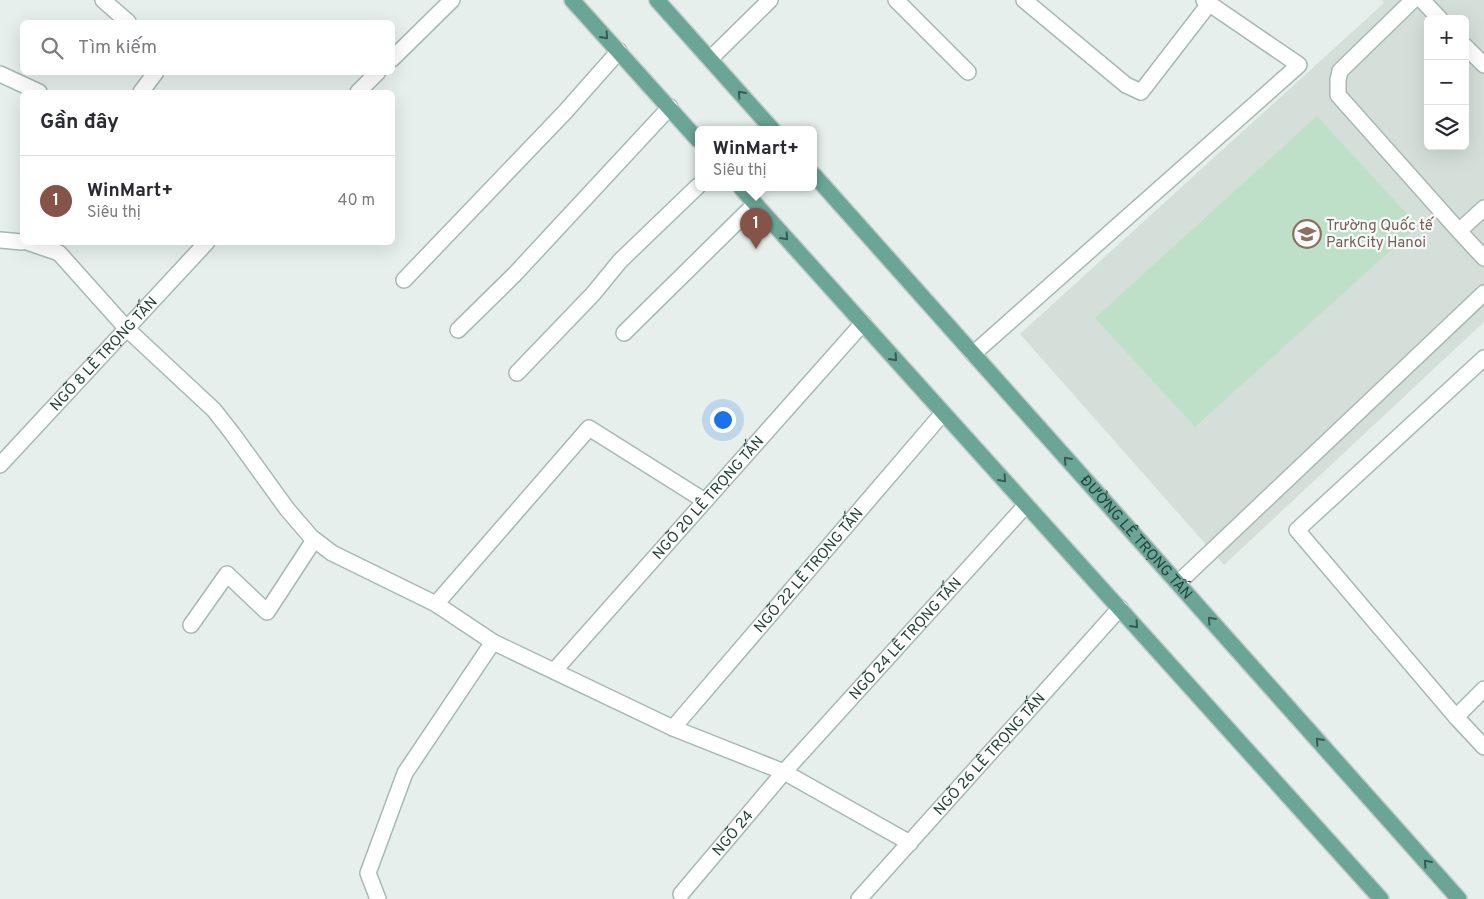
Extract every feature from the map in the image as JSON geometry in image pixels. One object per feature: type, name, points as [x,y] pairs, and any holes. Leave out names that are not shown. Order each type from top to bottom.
[{"type":"main road","points":[[572,0],[695,136]]},
{"type":"main road","points":[[657,0],[769,126]]},
{"type":"main road","name":"ĐƯỜNG LÊ TRỌNG TẤN","points":[[817,178],[1460,899]]},
{"type":"main road","points":[[744,191],[1120,608],[1375,897]]},
{"type":"street","points":[[103,0],[126,20]]},
{"type":"street","points":[[395,55],[452,0]]},
{"type":"street","points":[[710,59],[770,0]]},
{"type":"street","points":[[896,0],[968,72]]},
{"type":"street","points":[[973,354],[1300,65],[1207,2],[1140,92],[1126,85],[1024,0]]},
{"type":"street","points":[[1413,0],[1340,71],[1338,96],[1484,258]]},
{"type":"street","points":[[1422,0],[1436,15]]},
{"type":"street","points":[[1469,50],[1484,65]]},
{"type":"street","points":[[404,280],[565,112],[619,51]]},
{"type":"street","points":[[0,74],[35,90]]},
{"type":"street","points":[[142,90],[154,75]]},
{"type":"street","points":[[360,90],[375,75]]},
{"type":"street","points":[[458,330],[514,274],[670,107]]},
{"type":"street","points":[[517,373],[593,294],[620,261],[695,189]]},
{"type":"street","points":[[624,333],[755,204]]},
{"type":"street","points":[[1459,231],[1484,208]]},
{"type":"street","points":[[0,240],[20,242]]},
{"type":"street","points":[[36,245],[59,253],[127,329],[214,410],[287,509],[314,540],[332,553],[436,604],[493,642],[672,728],[784,772],[910,842]]},
{"type":"street","name":"NGÕ 8 LÊ TRỌNG TẤN","points":[[0,465],[204,245]]},
{"type":"street","points":[[1178,583],[1484,293]]},
{"type":"street","name":"NGÕ 20 LÊ TRỌNG TẤN","points":[[554,671],[863,323]]},
{"type":"street","points":[[1484,358],[1297,530],[1484,747]]},
{"type":"street","name":"NGÕ 22 LÊ TRỌNG TẤN","points":[[672,728],[944,413]]},
{"type":"street","points":[[436,604],[588,428],[705,501]]},
{"type":"street","name":"NGÕ 24 LÊ TRỌNG TẤN","points":[[784,772],[1026,505]]},
{"type":"street","points":[[191,626],[227,574],[266,612],[314,540]]},
{"type":"street","name":"NGÕ 26 LÊ TRỌNG TẤN","points":[[859,899],[1120,608]]},
{"type":"street","points":[[378,899],[368,873],[405,773],[493,642]]},
{"type":"street","points":[[1456,716],[1484,689]]},
{"type":"street","name":"NGÕ 24","points":[[681,894],[784,772]]},
{"type":"shaded area","name":"Trường Quốc tế ParkCity Hanoi","points":[[1382,0],[1484,0],[1484,322],[1224,565],[1020,334],[1384,3]]},
{"type":"green space","points":[[1317,116],[1418,226],[1195,427],[1095,318]]},
{"type":"place","name":"Trường Quốc tế ParkCity Hanoi","points":[[1307,234]]},
{"type":"place","name":"WinMart+","points":[[756,249]]}]
